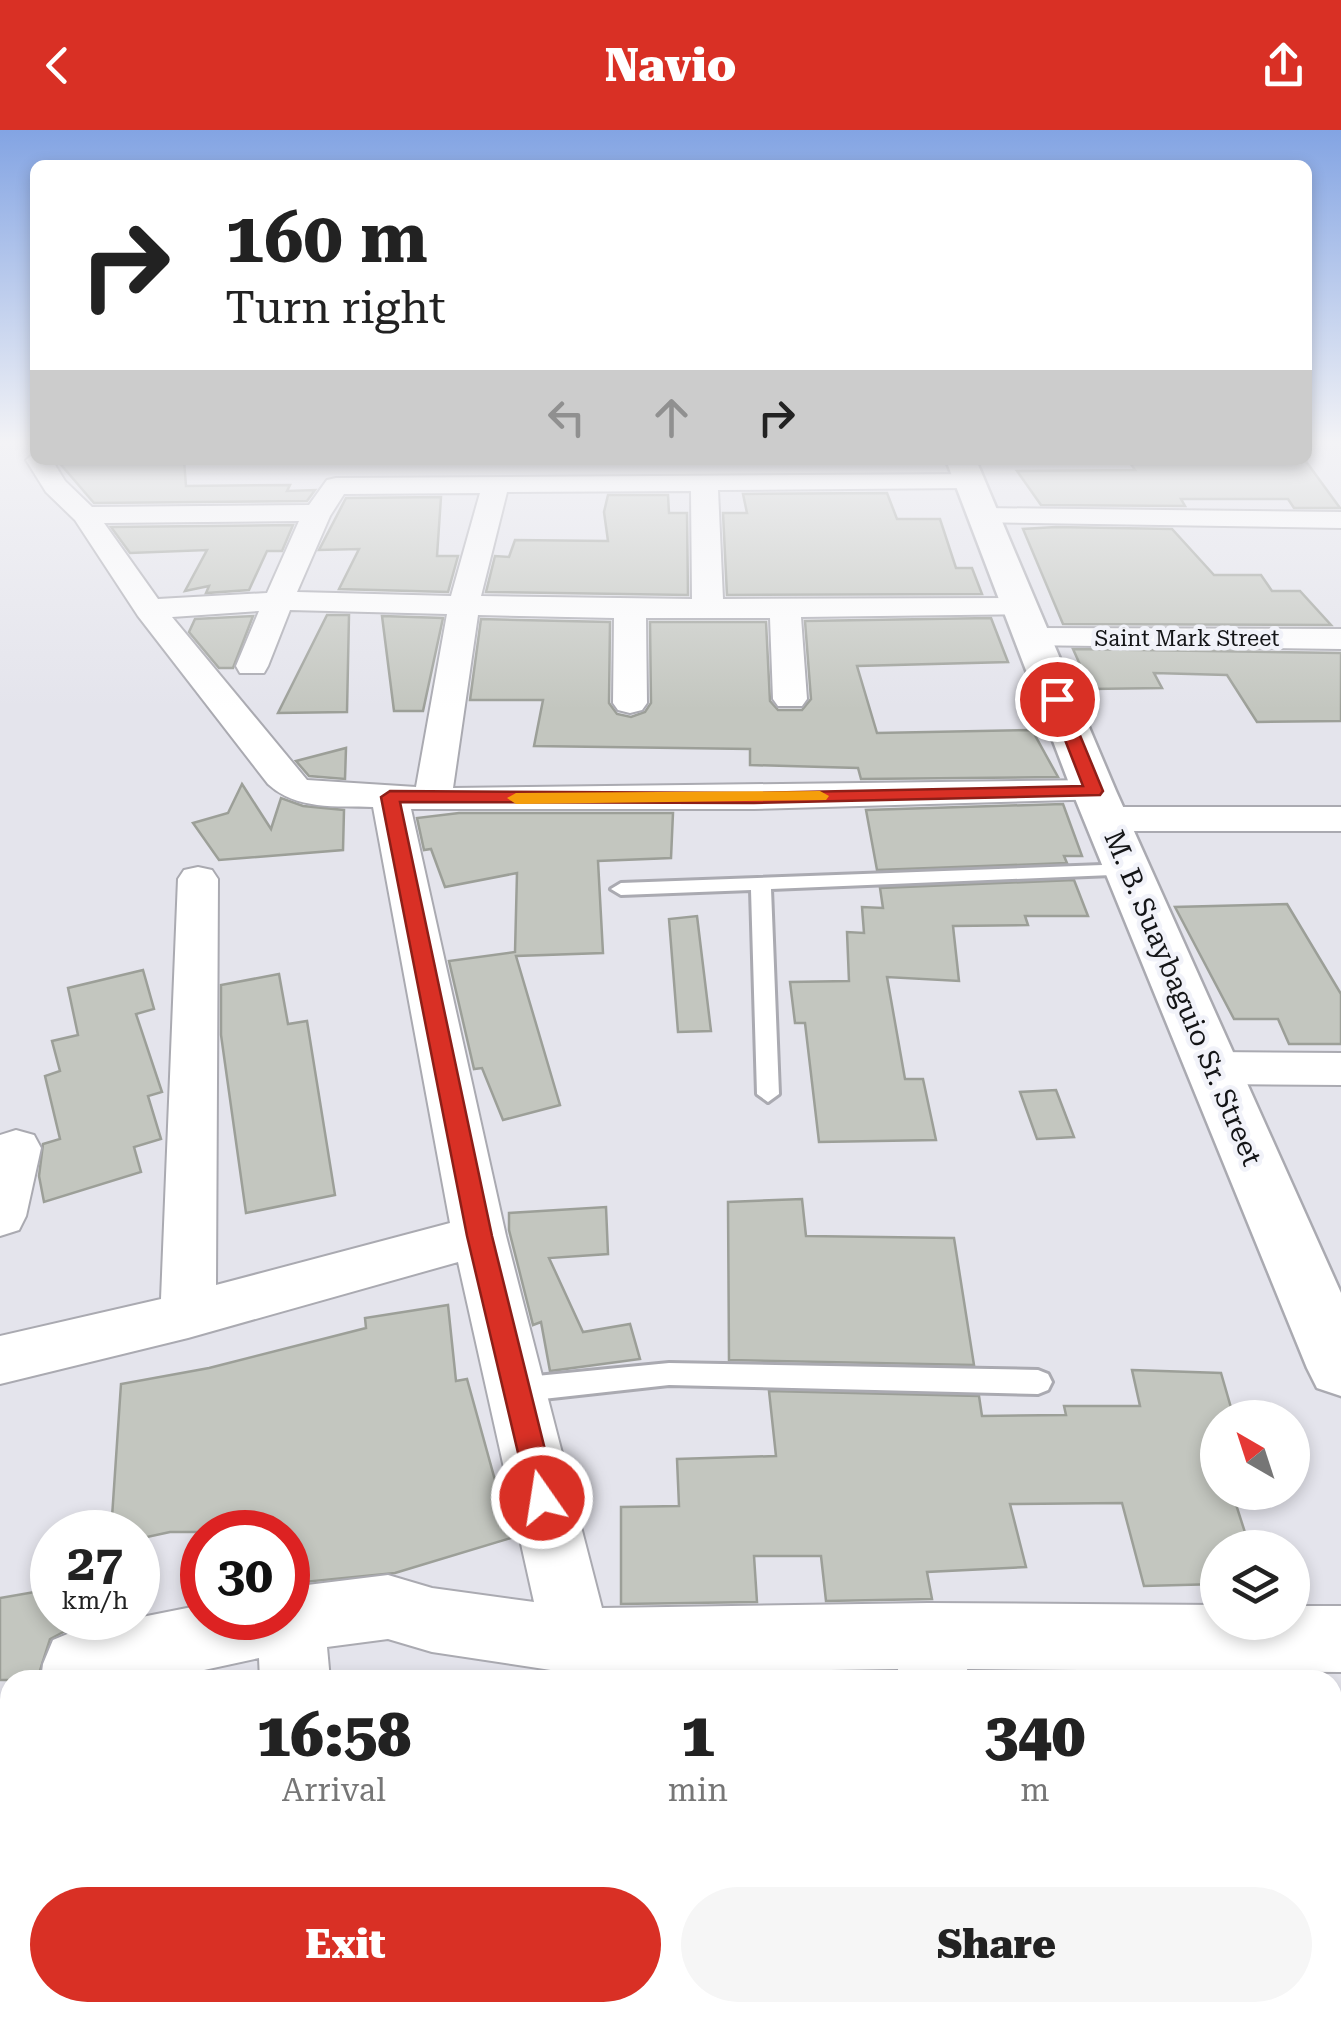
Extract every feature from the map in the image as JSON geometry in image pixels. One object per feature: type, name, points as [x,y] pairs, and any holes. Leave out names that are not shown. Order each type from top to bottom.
[{"type":"street","points":[[97,532],[148,609],[294,788],[322,796],[1100,805],[1341,819]]},
{"type":"street","points":[[252,666],[310,532]]},
{"type":"street","points":[[483,532],[411,798],[480,1236],[576,1642]]},
{"type":"street","points":[[706,532],[708,609]]},
{"type":"street","name":"M. B. Suaybaguio Sr. Street","points":[[990,532],[1100,805],[1341,1368]]},
{"type":"street","name":"Saint Mark Street","points":[[148,609],[280,602],[785,608],[1341,638]]},
{"type":"street","points":[[785,608],[790,699]]},
{"type":"street","points":[[630,609],[630,703]]},
{"type":"street","points":[[188,1315],[198,879]]},
{"type":"street","points":[[1213,1068],[1341,1069]]},
{"type":"street","points":[[0,1216],[16,1148]]},
{"type":"street","points":[[0,1360],[188,1315],[480,1236]]},
{"type":"street","points":[[77,1670],[78,1664],[293,1650],[388,1607],[432,1620],[576,1642],[931,1658],[1341,1638]]},
{"type":"lane","points":[[621,888],[1129,870]]},
{"type":"lane","points":[[761,886],[768,1094]]},
{"type":"lane","points":[[516,1390],[669,1374],[1038,1382]]},
{"type":"building","points":[[115,532],[290,532],[282,551],[267,551],[249,590],[206,593],[209,586],[185,591],[207,550],[130,553]]},
{"type":"building","points":[[328,532],[439,532],[437,556],[458,556],[448,592],[339,589],[359,549],[319,550]]},
{"type":"building","points":[[607,532],[687,532],[688,595],[486,592],[495,556],[509,557],[515,540],[608,541]]},
{"type":"building","points":[[724,532],[944,532],[956,568],[972,568],[982,594],[727,595]]},
{"type":"building","points":[[1024,532],[1175,532],[1214,575],[1261,575],[1272,591],[1300,591],[1331,625],[1063,624]]},
{"type":"building","points":[[327,615],[349,615],[347,712],[278,713]]},
{"type":"building","points":[[253,616],[233,668],[219,668],[189,632],[195,619]]},
{"type":"building","points":[[382,616],[443,618],[423,711],[394,711]]},
{"type":"building","points":[[991,618],[1008,662],[857,666],[877,733],[1032,730],[1058,777],[861,779],[858,768],[750,765],[750,749],[534,746],[543,700],[470,700],[481,619],[610,622],[609,703],[617,714],[631,717],[645,712],[651,703],[650,622],[766,622],[770,701],[778,710],[802,710],[811,699],[805,621]]},
{"type":"building","points":[[1073,649],[1341,653],[1341,721],[1257,722],[1227,675],[1154,673],[1162,688],[1091,689]]},
{"type":"building","points":[[346,748],[345,779],[309,776],[296,761]]},
{"type":"building","points":[[242,784],[271,829],[281,798],[303,806],[344,810],[343,850],[219,860],[193,823],[228,813]]},
{"type":"building","points":[[1063,804],[1082,856],[1064,856],[1067,863],[877,870],[866,810]]},
{"type":"building","points":[[459,813],[673,813],[671,858],[598,861],[603,953],[516,956],[560,1105],[503,1120],[482,1068],[474,1069],[449,961],[515,952],[517,873],[445,887],[431,849],[424,850],[417,818]]},
{"type":"building","points":[[1074,880],[1088,916],[1025,916],[1028,925],[953,926],[959,981],[887,977],[905,1079],[923,1079],[936,1140],[819,1142],[805,1023],[795,1023],[790,982],[849,981],[847,932],[864,933],[862,907],[883,908],[880,888]]},
{"type":"building","points":[[1287,904],[1341,994],[1341,1044],[1289,1044],[1278,1019],[1234,1019],[1175,907]]},
{"type":"building","points":[[697,916],[711,1031],[678,1032],[669,919]]},
{"type":"building","points":[[143,970],[154,1009],[136,1014],[162,1092],[148,1096],[161,1139],[134,1147],[141,1172],[44,1202],[39,1176],[43,1144],[60,1139],[45,1076],[60,1071],[52,1041],[78,1035],[68,988]]},
{"type":"building","points":[[279,974],[288,1024],[307,1021],[335,1195],[246,1213],[221,1035],[221,985]]},
{"type":"building","points":[[1056,1090],[1074,1137],[1037,1139],[1020,1092]]},
{"type":"building","points":[[802,1199],[806,1236],[954,1238],[974,1365],[729,1360],[728,1202]]},
{"type":"building","points":[[606,1207],[608,1254],[549,1258],[583,1332],[630,1324],[640,1359],[550,1371],[541,1322],[533,1325],[509,1230],[509,1213]]},
{"type":"building","points":[[448,1305],[456,1381],[467,1379],[511,1538],[395,1573],[310,1581],[310,1510],[180,1510],[180,1532],[160,1534],[160,1510],[112,1510],[121,1384],[209,1368],[366,1328],[365,1318]]},
{"type":"building","points":[[1132,1370],[1221,1373],[1229,1400],[1200,1400],[1200,1510],[1238,1510],[1244,1530],[1200,1530],[1200,1584],[1144,1586],[1122,1503],[1010,1504],[1026,1567],[927,1572],[932,1599],[826,1601],[821,1556],[754,1556],[757,1602],[621,1604],[621,1507],[679,1506],[677,1459],[776,1456],[769,1391],[979,1396],[982,1416],[1066,1415],[1064,1406],[1140,1406]]},
{"type":"building","points":[[30,1593],[30,1640],[50,1640],[40,1670],[0,1670],[0,1598]]},
{"type":"slow traffic","points":[[516,798],[820,796]]},
{"type":"route","points":[[542,1498],[480,1236],[390,797],[754,798],[1094,791],[1057,699]]}]
